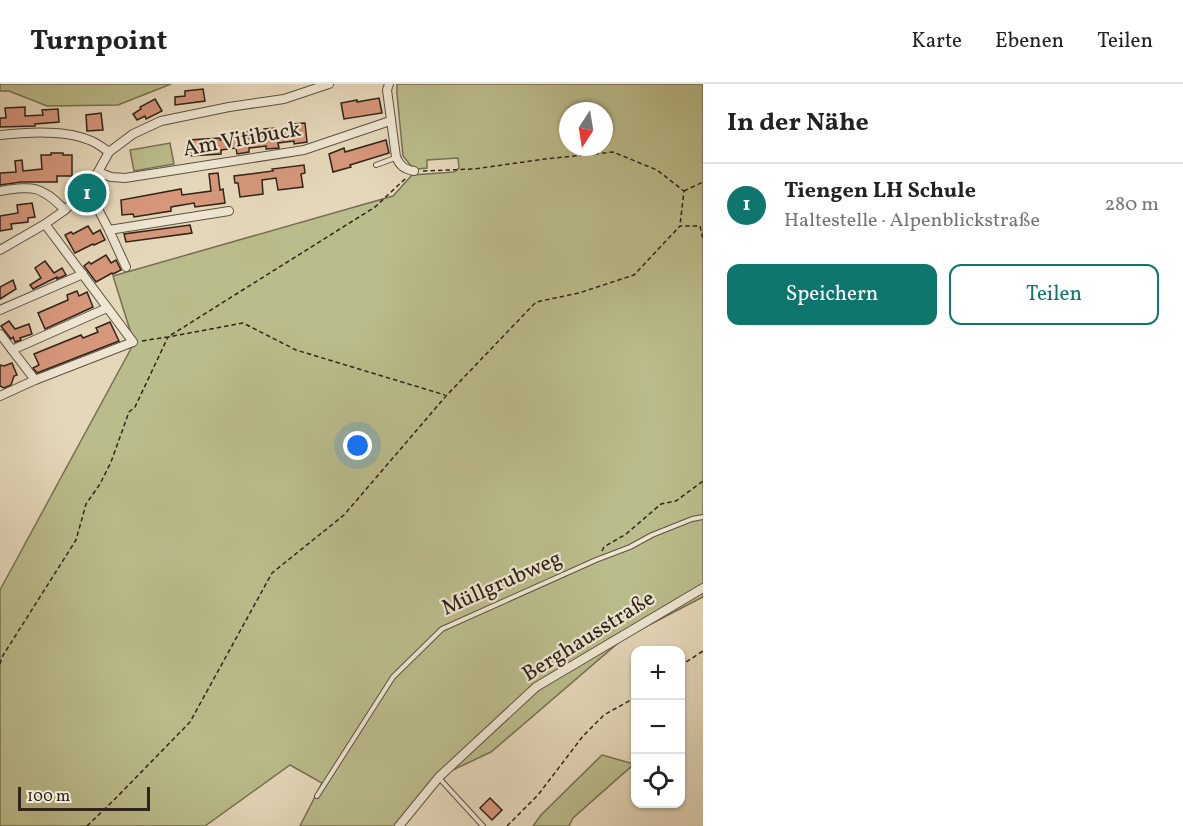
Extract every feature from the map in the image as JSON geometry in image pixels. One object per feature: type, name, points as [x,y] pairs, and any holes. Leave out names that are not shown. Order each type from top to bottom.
[{"type":"street","points":[[0,250],[65,210],[87,188],[109,152],[133,134],[161,121],[229,106],[284,99],[329,84]]},
{"type":"street","points":[[389,84],[387,90],[390,122],[396,158],[400,165],[414,171]]},
{"type":"street","name":"Am Vitibuck","points":[[98,172],[111,177],[125,178],[304,150],[390,122]]},
{"type":"street","points":[[0,135],[25,132],[62,134],[90,140],[109,152]]},
{"type":"street","points":[[0,191],[36,188],[50,195],[65,210]]},
{"type":"street","points":[[87,188],[110,230],[126,267]]},
{"type":"street","points":[[110,230],[229,211]]},
{"type":"street","points":[[0,396],[133,342],[45,224]]},
{"type":"street","points":[[0,310],[82,274]]},
{"type":"street","points":[[12,350],[107,308]]},
{"type":"street","points":[[0,334],[35,380]]},
{"type":"street","name":"Berghausstraße","points":[[399,826],[439,777],[536,687],[703,588]]},
{"type":"lane","points":[[376,165],[396,158]]},
{"type":"lane","name":"Müllgrubweg","points":[[317,796],[393,677],[442,629],[630,547],[652,535],[703,517]]},
{"type":"lane","points":[[439,777],[483,826]]},
{"type":"path","points":[[0,664],[2,657],[76,540],[86,504],[100,484],[111,462],[129,412],[135,407],[168,337],[375,207],[414,171],[474,169],[613,152],[657,170],[684,191]]},
{"type":"path","points":[[684,191],[703,182]]},
{"type":"path","points":[[87,826],[190,722],[272,573],[344,515],[446,396],[536,302],[579,293],[634,275],[680,226],[684,191]]},
{"type":"path","points":[[680,226],[700,226],[703,240]]},
{"type":"path","points":[[133,342],[243,323],[296,350],[446,396]]},
{"type":"path","points":[[616,541],[661,504],[676,501],[703,481]]},
{"type":"path","points":[[685,663],[703,651]]},
{"type":"path","points":[[507,826],[538,795],[583,736],[604,715],[631,700]]},
{"type":"green space","points":[[0,84],[171,84],[118,105],[47,106],[9,91],[0,91]]},
{"type":"green space","points":[[397,84],[703,84],[703,597],[624,638],[491,752],[438,777],[401,826],[300,826],[322,783],[290,765],[205,826],[0,826],[0,590],[134,343],[113,276],[393,196],[412,175],[454,172],[459,168],[458,158],[427,160],[427,168],[417,169],[412,167],[403,156]]},
{"type":"green space","points":[[170,143],[174,164],[134,171],[130,150]]},
{"type":"green space","points":[[602,755],[631,763],[631,767],[573,818],[569,826],[533,826],[541,815]]},
{"type":"building","points":[[203,89],[205,101],[175,105],[175,97],[185,96],[185,91]]},
{"type":"building","points":[[379,98],[382,113],[344,119],[341,103]]},
{"type":"building","points":[[155,99],[162,111],[146,119],[145,116],[137,120],[133,114],[141,109],[140,107]]},
{"type":"building","points":[[25,107],[25,116],[43,115],[42,110],[58,109],[59,122],[35,124],[35,126],[0,127],[0,118],[6,118],[5,108]]},
{"type":"building","points":[[101,113],[103,130],[87,131],[86,115]]},
{"type":"building","points":[[305,123],[307,142],[278,143],[279,148],[266,149],[266,146],[249,148],[249,152],[237,154],[236,148],[221,150],[221,154],[189,156],[188,140],[235,138],[235,134],[247,132],[248,138],[265,136],[264,129],[276,128],[277,132],[293,131],[292,124]]},
{"type":"building","points":[[386,140],[389,153],[333,172],[329,154],[344,148],[345,152]]},
{"type":"building","points":[[51,153],[72,155],[72,176],[57,176],[57,182],[21,182],[0,185],[0,173],[16,172],[15,161],[22,160],[23,171],[42,169],[41,155],[51,155]]},
{"type":"building","points":[[304,165],[305,173],[301,174],[303,187],[278,190],[276,178],[262,180],[263,194],[240,197],[238,183],[235,183],[234,176]]},
{"type":"building","points":[[218,173],[220,190],[223,189],[225,203],[195,207],[194,203],[171,207],[171,211],[134,217],[133,214],[122,215],[121,200],[181,189],[182,195],[211,191],[209,174]]},
{"type":"building","points":[[32,203],[35,217],[28,218],[28,222],[11,224],[12,229],[0,231],[0,216],[18,213],[17,205]]},
{"type":"building","points":[[190,225],[192,233],[126,242],[124,234]]},
{"type":"building","points":[[88,226],[93,234],[100,230],[105,240],[75,253],[65,235],[71,232],[73,234]]},
{"type":"building","points":[[106,255],[111,263],[116,260],[121,270],[96,282],[84,266]]},
{"type":"building","points":[[45,261],[54,273],[62,268],[66,275],[33,289],[30,285],[41,278],[35,268]]},
{"type":"building","points":[[13,280],[16,289],[0,299],[0,287]]},
{"type":"building","points":[[77,291],[79,296],[87,292],[93,307],[45,329],[38,313],[68,300],[67,295]]},
{"type":"building","points":[[9,321],[15,329],[29,324],[32,334],[15,342],[1,326]]},
{"type":"building","points":[[110,322],[119,341],[37,373],[33,368],[39,365],[34,354],[81,335],[83,338],[98,332],[96,328]]},
{"type":"building","points":[[12,363],[17,375],[14,376],[11,385],[4,388],[0,386],[0,365]]},
{"type":"building","points":[[490,798],[502,810],[492,820],[480,808]]},
{"type":"place","name":"Tiengen LH Schule","points":[[87,193]]}]
